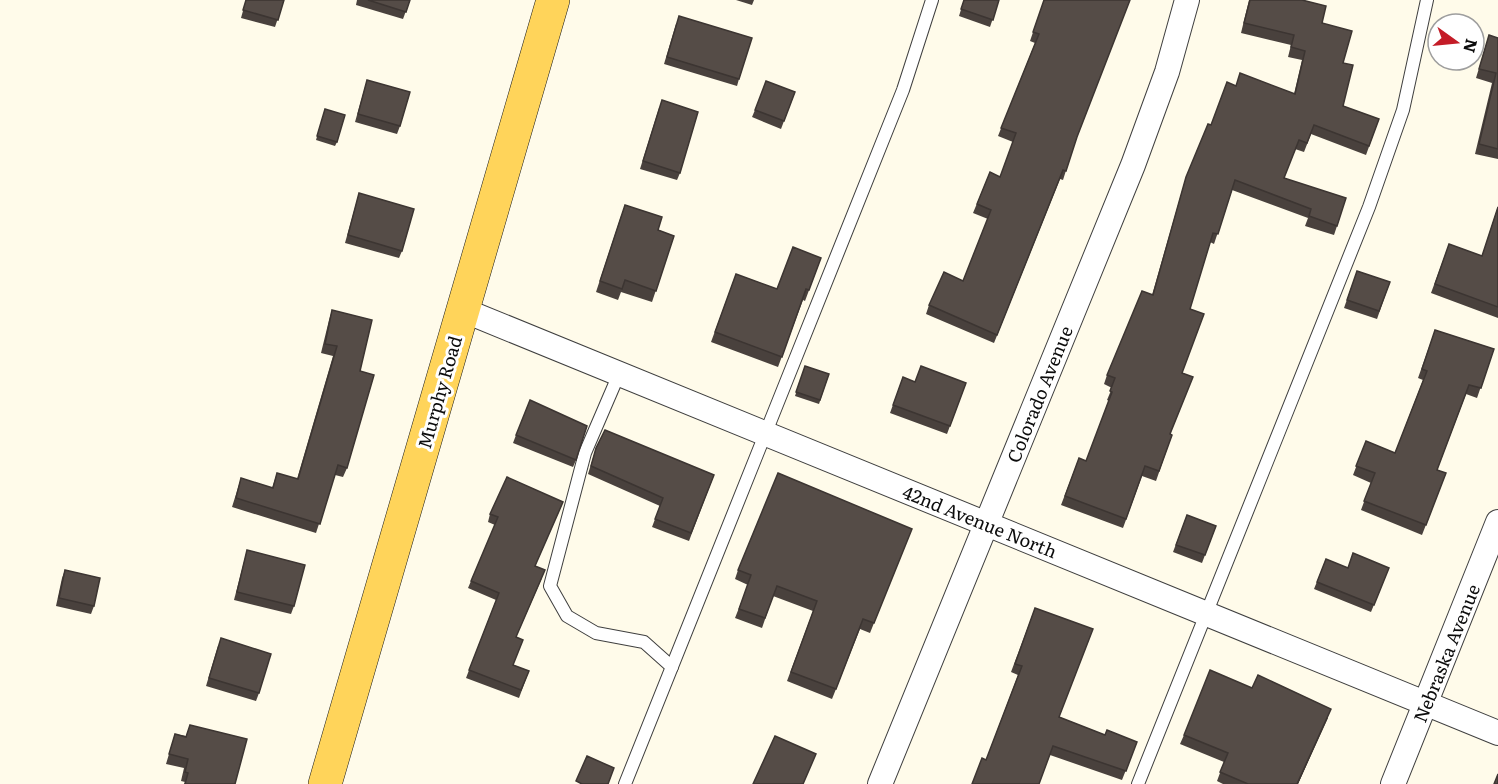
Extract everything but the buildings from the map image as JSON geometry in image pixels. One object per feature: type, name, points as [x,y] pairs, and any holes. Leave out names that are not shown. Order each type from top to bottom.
[{"type":"main road","name":"Murphy Road","points":[[325,784],[553,0]]},
{"type":"street","name":"Colorado Avenue","points":[[880,784],[1133,165],[1167,72],[1187,0]]},
{"type":"street","name":"42nd Avenue North","points":[[463,310],[1498,733]]},
{"type":"street","name":"Nebraska Avenue","points":[[1393,784],[1498,522]]},
{"type":"lane","points":[[625,784],[903,90],[932,0]]},
{"type":"lane","points":[[1138,784],[1369,207],[1403,110],[1427,0]]},
{"type":"lane","points":[[619,374],[585,453],[550,586],[567,616],[596,633],[644,642],[672,667]]}]
